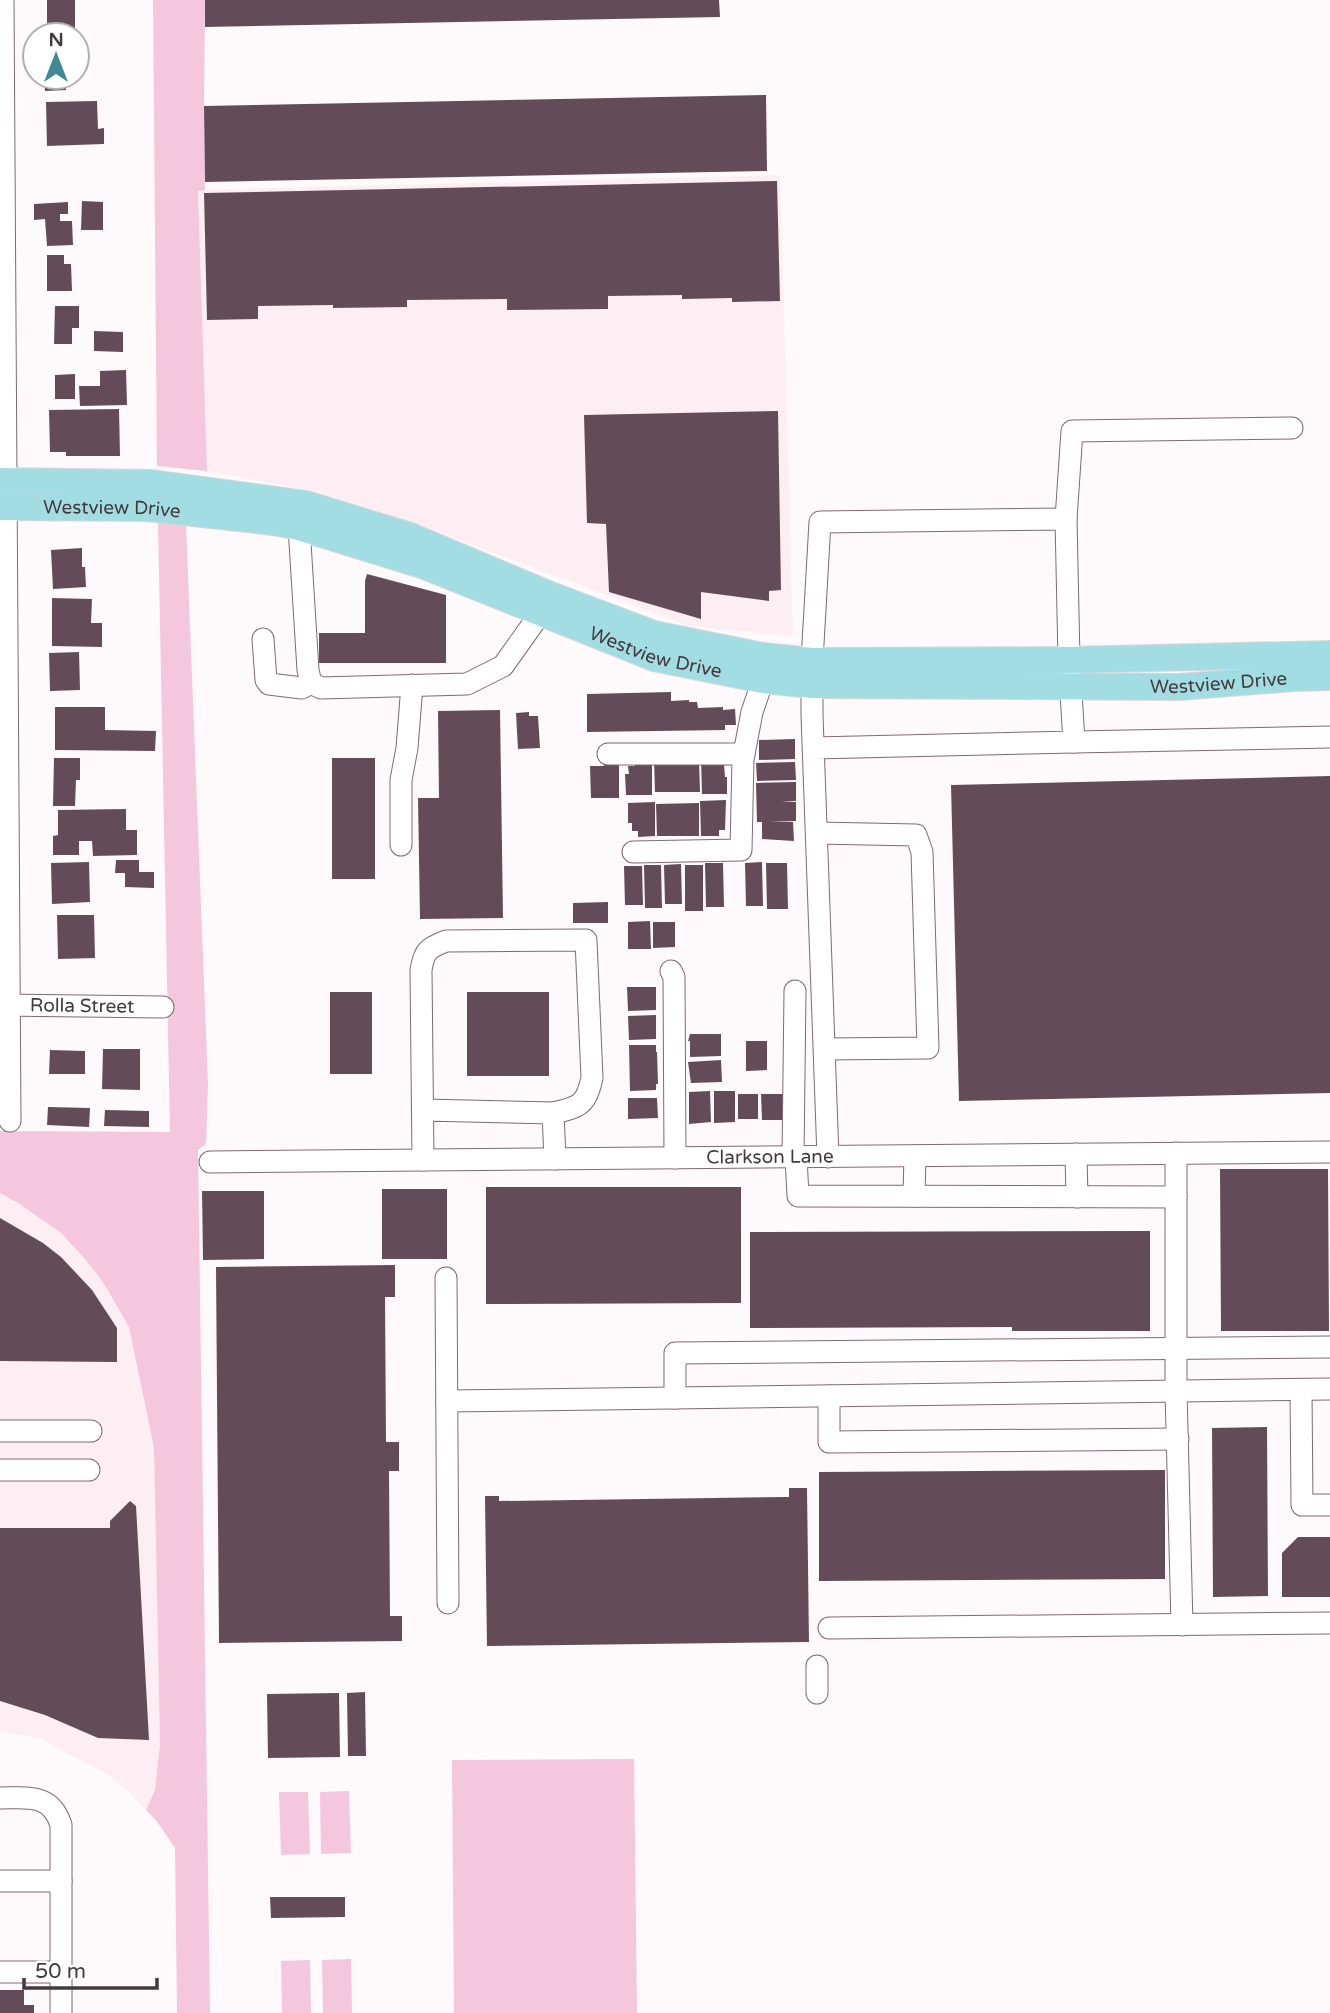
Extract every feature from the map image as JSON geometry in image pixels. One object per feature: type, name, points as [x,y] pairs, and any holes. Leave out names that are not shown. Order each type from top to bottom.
[{"type":"main road","name":"Westview Drive","points":[[3,494],[151,484],[306,504],[411,536],[548,594],[654,634],[763,656],[812,673],[1070,686],[1179,687],[1330,677]]},
{"type":"main road","name":"Westview Drive","points":[[3,494],[274,522],[299,527],[422,565],[654,658],[763,680],[812,673],[1069,660],[1330,654]]},
{"type":"street","points":[[3,0],[5,1005],[10,1121]]},
{"type":"street","points":[[1074,742],[1066,519],[1072,430],[1293,428]]},
{"type":"street","points":[[828,1157],[812,673],[820,522],[1066,519]]},
{"type":"street","points":[[299,527],[311,683]]},
{"type":"street","points":[[311,683],[321,688],[467,684],[503,666],[540,614]]},
{"type":"street","points":[[263,639],[266,680],[269,684],[302,688],[311,683]]},
{"type":"street","points":[[633,852],[741,850],[744,754],[752,712],[763,680]]},
{"type":"street","points":[[401,845],[401,780],[407,748],[412,685]]},
{"type":"street","points":[[814,748],[1330,737]]},
{"type":"street","points":[[608,754],[744,754]]},
{"type":"street","points":[[817,833],[916,835],[922,852],[928,1048],[825,1049]]},
{"type":"street","points":[[423,1110],[553,1113],[573,1109],[588,1097],[592,1078],[586,940],[446,941],[431,947],[423,957],[421,970],[423,1160]]},
{"type":"street","points":[[671,971],[674,976],[676,1158]]},
{"type":"street","points":[[795,991],[794,1157],[798,1196],[1176,1197]]},
{"type":"street","name":"Rolla Street","points":[[5,1005],[163,1007]]},
{"type":"street","points":[[553,1113],[555,1159]]},
{"type":"street","name":"Clarkson Lane","points":[[210,1162],[1330,1152]]},
{"type":"street","points":[[1176,1153],[1176,1391],[1182,1625]]},
{"type":"street","points":[[1076,1154],[1077,1196]]},
{"type":"street","points":[[914,1196],[915,1156]]},
{"type":"street","points":[[446,1278],[448,1603]]},
{"type":"street","points":[[675,1398],[675,1353],[1330,1347]]},
{"type":"street","points":[[447,1401],[1330,1389]]},
{"type":"street","points":[[1301,1390],[1302,1505],[1330,1505]]},
{"type":"street","points":[[829,1396],[829,1442],[1178,1439]]},
{"type":"street","points":[[0,1430],[91,1431]]},
{"type":"street","points":[[0,1470],[89,1470]]},
{"type":"street","points":[[828,1628],[1330,1623]]},
{"type":"street","points":[[817,1666],[817,1693]]},
{"type":"street","points":[[0,1798],[37,1798],[50,1806],[58,1815],[61,1825],[61,2013]]},
{"type":"street","points":[[0,1881],[61,1881]]},
{"type":"street","points":[[0,1972],[61,1972]]},
{"type":"shaded area","points":[[153,0],[205,0],[205,190],[198,191],[207,471],[157,466]]},
{"type":"shaded area","points":[[780,175],[793,636],[689,626],[420,525],[315,491],[207,471],[198,190]]},
{"type":"shaded area","points":[[158,522],[186,524],[208,1084],[206,1144],[198,1150],[210,2013],[177,2013],[175,1848],[146,1810],[155,1790],[160,1744],[154,1448],[129,1327],[103,1282],[60,1232],[0,1193],[0,1131],[170,1132]]},
{"type":"shaded area","points":[[0,1193],[60,1232],[103,1282],[129,1327],[154,1448],[160,1744],[155,1790],[146,1810],[109,1775],[39,1738],[0,1731]]},
{"type":"shaded area","points":[[634,1759],[637,2013],[454,2013],[452,1760]]},
{"type":"shaded area","points":[[349,1791],[351,1853],[321,1854],[320,1792]]},
{"type":"shaded area","points":[[279,1792],[308,1792],[310,1854],[281,1855]]},
{"type":"shaded area","points":[[351,1959],[352,2013],[323,2013],[322,1960]]},
{"type":"shaded area","points":[[310,1960],[311,2013],[282,2013],[281,1961]]},
{"type":"building","points":[[47,0],[75,0],[75,21],[47,21]]},
{"type":"building","points":[[205,0],[719,0],[720,17],[205,27]]},
{"type":"building","points":[[766,95],[767,171],[205,182],[204,106]]},
{"type":"building","points":[[97,101],[98,129],[104,128],[104,144],[47,146],[46,102]]},
{"type":"building","points":[[777,181],[780,301],[682,299],[682,295],[608,296],[608,309],[507,310],[507,299],[407,300],[407,307],[258,306],[258,319],[207,320],[204,193]]},
{"type":"building","points":[[82,201],[103,202],[103,230],[81,230]]},
{"type":"building","points":[[68,202],[68,214],[60,214],[60,221],[72,221],[73,245],[47,246],[45,219],[34,220],[34,204]]},
{"type":"building","points":[[47,255],[64,255],[64,264],[71,264],[72,291],[47,291]]},
{"type":"building","points":[[55,306],[79,306],[79,328],[72,328],[72,344],[54,344]]},
{"type":"building","points":[[94,331],[123,332],[123,352],[94,351]]},
{"type":"building","points":[[126,370],[127,405],[80,406],[79,386],[100,386],[100,371]]},
{"type":"building","points":[[75,374],[75,399],[55,399],[55,375]]},
{"type":"building","points":[[119,409],[120,456],[66,456],[66,452],[50,452],[49,410]]},
{"type":"building","points":[[778,411],[781,590],[769,591],[769,601],[701,592],[701,619],[609,592],[606,524],[587,523],[584,415]]},
{"type":"building","points":[[82,548],[86,587],[53,589],[51,550]]},
{"type":"building","points":[[367,574],[446,595],[446,663],[319,663],[319,633],[365,633]]},
{"type":"building","points":[[52,598],[92,599],[91,623],[102,623],[102,647],[52,646]]},
{"type":"building","points":[[79,652],[80,690],[50,691],[49,653]]},
{"type":"building","points":[[671,692],[671,701],[697,702],[698,708],[735,709],[736,725],[725,725],[725,730],[587,732],[587,694]]},
{"type":"building","points":[[55,707],[105,707],[105,730],[156,731],[155,751],[55,750]]},
{"type":"building","points":[[500,710],[503,918],[420,919],[418,798],[439,798],[438,711]]},
{"type":"building","points":[[529,712],[529,716],[538,716],[540,748],[518,749],[516,713]]},
{"type":"building","points":[[795,739],[795,759],[759,760],[759,740]]},
{"type":"building","points":[[54,758],[80,758],[80,780],[76,780],[75,806],[53,806]]},
{"type":"building","points":[[332,758],[375,758],[375,879],[332,879]]},
{"type":"building","points":[[699,759],[700,792],[655,792],[654,760]]},
{"type":"building","points":[[701,759],[724,764],[727,794],[702,794]]},
{"type":"building","points":[[619,760],[619,798],[591,798],[590,766],[604,766],[604,761]]},
{"type":"building","points":[[634,760],[652,760],[652,795],[626,795],[625,774],[629,774],[628,766],[635,766]]},
{"type":"building","points":[[795,762],[796,780],[757,781],[756,763]]},
{"type":"building","points":[[1330,776],[1330,1093],[959,1101],[951,785]]},
{"type":"building","points":[[796,782],[796,801],[781,801],[796,802],[796,821],[769,822],[793,822],[794,841],[762,839],[762,822],[757,822],[756,783]]},
{"type":"building","points":[[726,800],[725,830],[719,830],[719,836],[701,836],[700,801]]},
{"type":"building","points":[[655,802],[655,836],[638,837],[638,831],[632,831],[632,823],[628,823],[628,803]]},
{"type":"building","points":[[699,803],[699,836],[657,836],[656,804]]},
{"type":"building","points":[[126,809],[126,830],[137,830],[137,855],[93,856],[92,841],[79,841],[79,855],[53,855],[53,836],[58,835],[58,810]]},
{"type":"building","points":[[116,860],[139,860],[139,872],[154,872],[154,888],[125,887],[125,873],[115,873]]},
{"type":"building","points":[[89,862],[90,902],[52,904],[51,863]]},
{"type":"building","points":[[762,862],[763,906],[746,906],[745,863]]},
{"type":"building","points":[[705,863],[723,863],[724,907],[706,907]]},
{"type":"building","points":[[766,863],[787,863],[788,909],[767,909]]},
{"type":"building","points":[[681,864],[682,904],[665,904],[664,865]]},
{"type":"building","points":[[644,865],[661,865],[662,908],[645,908]]},
{"type":"building","points":[[685,865],[703,865],[703,911],[685,911]]},
{"type":"building","points":[[624,866],[642,866],[643,905],[625,905]]},
{"type":"building","points":[[608,902],[608,923],[573,923],[573,903]]},
{"type":"building","points":[[57,915],[94,915],[95,958],[58,959]]},
{"type":"building","points":[[650,921],[651,949],[628,949],[628,922]]},
{"type":"building","points":[[653,922],[675,922],[675,947],[653,948]]},
{"type":"building","points":[[627,987],[656,987],[656,1010],[628,1011]]},
{"type":"building","points":[[330,992],[372,992],[372,1074],[330,1074]]},
{"type":"building","points":[[467,992],[549,992],[549,1076],[467,1076]]},
{"type":"building","points":[[656,1015],[656,1039],[629,1040],[628,1016]]},
{"type":"building","points":[[690,1034],[721,1034],[721,1056],[690,1057]]},
{"type":"building","points":[[746,1041],[767,1041],[767,1070],[746,1071]]},
{"type":"building","points":[[629,1045],[656,1045],[656,1090],[630,1091]]},
{"type":"building","points":[[103,1049],[140,1049],[140,1090],[102,1089]]},
{"type":"building","points":[[50,1050],[85,1051],[85,1074],[49,1074]]},
{"type":"building","points":[[721,1060],[722,1082],[691,1083],[688,1062]]},
{"type":"building","points":[[710,1091],[711,1122],[689,1124],[689,1092]]},
{"type":"building","points":[[714,1091],[735,1091],[735,1122],[714,1123]]},
{"type":"building","points":[[738,1094],[758,1094],[758,1119],[738,1119]]},
{"type":"building","points":[[761,1094],[783,1094],[783,1120],[762,1120]]},
{"type":"building","points":[[628,1098],[657,1098],[658,1118],[628,1119]]},
{"type":"building","points":[[48,1107],[90,1108],[89,1127],[47,1125]]},
{"type":"building","points":[[105,1110],[149,1111],[149,1127],[104,1126]]},
{"type":"building","points":[[1220,1169],[1328,1169],[1329,1331],[1221,1331]]},
{"type":"building","points":[[486,1187],[741,1187],[741,1303],[486,1304]]},
{"type":"building","points":[[382,1189],[447,1189],[447,1259],[382,1259]]},
{"type":"building","points":[[202,1191],[264,1191],[264,1259],[203,1260]]},
{"type":"building","points":[[0,1218],[61,1257],[92,1290],[117,1328],[117,1362],[0,1361]]},
{"type":"building","points":[[1150,1231],[1150,1331],[1012,1331],[1012,1327],[750,1328],[750,1232]]},
{"type":"building","points":[[395,1265],[395,1297],[385,1297],[386,1442],[399,1442],[399,1471],[389,1471],[390,1616],[402,1616],[402,1641],[219,1643],[216,1267]]},
{"type":"building","points":[[1267,1427],[1268,1596],[1213,1597],[1212,1428]]},
{"type":"building","points":[[1165,1470],[1165,1579],[819,1581],[819,1472]]},
{"type":"building","points":[[789,1488],[807,1488],[809,1642],[487,1646],[485,1496],[499,1496],[499,1501],[789,1497]]},
{"type":"building","points":[[130,1501],[136,1506],[149,1740],[98,1738],[45,1715],[0,1701],[0,1528],[110,1528],[110,1521]]},
{"type":"building","points":[[1298,1537],[1330,1537],[1330,1597],[1282,1597],[1282,1553]]},
{"type":"building","points":[[365,1692],[366,1756],[348,1756],[347,1693]]},
{"type":"building","points":[[339,1693],[340,1757],[268,1758],[267,1694]]},
{"type":"building","points":[[270,1897],[345,1897],[345,1917],[271,1918]]},
{"type":"building","points":[[0,1990],[24,1990],[24,2005],[34,2005],[34,2013],[0,2013]]}]
